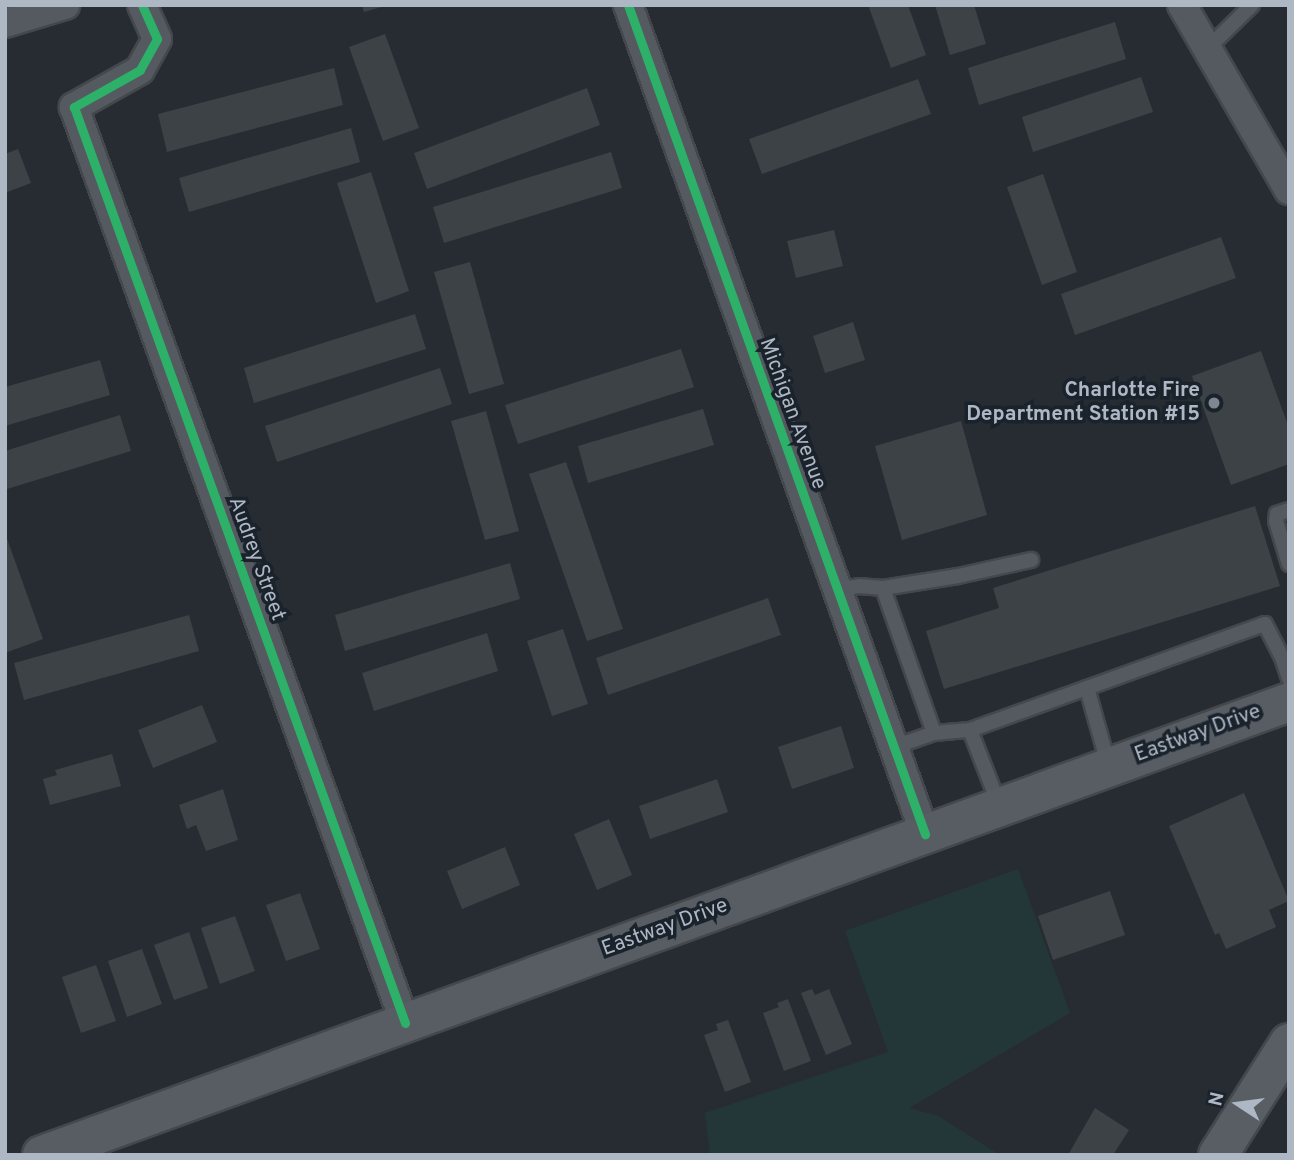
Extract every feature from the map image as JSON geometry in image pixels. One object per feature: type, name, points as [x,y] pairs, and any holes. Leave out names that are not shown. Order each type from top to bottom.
[{"type":"main road","name":"Eastway Drive","points":[[42,1155],[1289,702]]},
{"type":"street","points":[[5,23],[65,5]]},
{"type":"street","name":"Audrey Street","points":[[142,5],[157,39],[140,70],[74,107],[405,1023]]},
{"type":"street","name":"Michigan Avenue","points":[[628,5],[925,834]]},
{"type":"street","points":[[1182,5],[1289,190]]},
{"type":"street","points":[[1218,1155],[1289,1043]]},
{"type":"lane","points":[[1207,49],[1252,5]]},
{"type":"lane","points":[[1286,511],[1276,521],[1289,564]]},
{"type":"lane","points":[[837,590],[859,586],[883,588],[958,576],[1031,560]]},
{"type":"lane","points":[[883,588],[934,733]]},
{"type":"lane","points":[[894,747],[934,733],[970,730],[1265,624],[1282,657],[1289,679]]},
{"type":"lane","points":[[1087,688],[1108,767]]},
{"type":"lane","points":[[970,730],[1001,807]]},
{"type":"shaded area","points":[[1018,869],[1070,1013],[909,1108],[938,1116],[1000,1155],[710,1155],[705,1113],[888,1052],[845,931]]},
{"type":"building","points":[[362,5],[385,5],[385,6],[364,12]]},
{"type":"building","points":[[868,5],[908,5],[926,55],[891,68]]},
{"type":"building","points":[[935,5],[974,5],[986,44],[950,55]]},
{"type":"building","points":[[1115,22],[1126,59],[979,105],[968,68]]},
{"type":"building","points":[[385,34],[419,128],[383,141],[349,47]]},
{"type":"building","points":[[334,68],[343,105],[167,152],[158,114]]},
{"type":"building","points":[[1141,77],[1153,112],[1033,152],[1022,117]]},
{"type":"building","points":[[918,79],[931,114],[762,174],[749,139]]},
{"type":"building","points":[[587,88],[600,125],[427,189],[414,153]]},
{"type":"building","points":[[351,128],[360,162],[189,212],[179,178]]},
{"type":"building","points":[[18,149],[31,183],[5,193],[5,154]]},
{"type":"building","points":[[611,152],[622,188],[444,243],[433,207]]},
{"type":"building","points":[[371,172],[409,291],[376,303],[337,183]]},
{"type":"building","points":[[1043,174],[1077,272],[1042,285],[1007,187]]},
{"type":"building","points":[[834,230],[843,266],[796,278],[787,241]]},
{"type":"building","points":[[1221,237],[1236,278],[1075,335],[1061,294]]},
{"type":"building","points":[[470,262],[504,384],[469,394],[434,272]]},
{"type":"building","points":[[415,314],[426,349],[254,403],[244,368]]},
{"type":"building","points":[[853,322],[865,360],[825,373],[813,336]]},
{"type":"building","points":[[681,349],[694,387],[518,444],[505,405]]},
{"type":"building","points":[[1261,351],[1289,428],[1289,464],[1231,485],[1192,376]]},
{"type":"building","points":[[100,360],[110,395],[5,426],[5,387]]},
{"type":"building","points":[[440,368],[452,404],[277,462],[265,426]]},
{"type":"building","points":[[703,409],[714,445],[588,483],[578,446]]},
{"type":"building","points":[[486,411],[519,531],[485,540],[451,421]]},
{"type":"building","points":[[120,415],[131,451],[7,489],[5,451]]},
{"type":"building","points":[[961,421],[987,515],[902,540],[875,446]]},
{"type":"building","points":[[566,462],[623,629],[587,641],[529,474]]},
{"type":"building","points":[[1255,506],[1280,586],[944,689],[926,631],[999,608],[993,588]]},
{"type":"building","points":[[5,533],[43,639],[5,653]]},
{"type":"building","points":[[510,563],[520,599],[345,651],[335,615]]},
{"type":"building","points":[[768,598],[781,635],[608,695],[596,658]]},
{"type":"building","points":[[189,615],[199,651],[24,700],[14,663]]},
{"type":"building","points":[[563,629],[588,704],[552,716],[527,641]]},
{"type":"building","points":[[487,633],[498,671],[374,711],[362,673]]},
{"type":"building","points":[[202,705],[217,742],[153,768],[138,730]]},
{"type":"building","points":[[841,726],[854,768],[792,789],[778,747]]},
{"type":"building","points":[[112,754],[121,786],[50,805],[43,779],[57,775],[55,770]]},
{"type":"building","points":[[717,779],[728,812],[650,839],[639,806]]},
{"type":"building","points":[[223,789],[238,840],[206,851],[196,825],[187,829],[179,805]]},
{"type":"building","points":[[1244,793],[1289,901],[1269,910],[1276,927],[1226,949],[1219,933],[1215,935],[1169,826]]},
{"type":"building","points":[[609,819],[632,875],[597,890],[574,834]]},
{"type":"building","points":[[505,847],[520,885],[462,909],[447,871]]},
{"type":"building","points":[[1110,891],[1125,935],[1053,960],[1038,916]]},
{"type":"building","points":[[300,893],[320,949],[286,961],[266,905]]},
{"type":"building","points":[[235,916],[255,971],[220,984],[201,928]]},
{"type":"building","points":[[189,932],[208,988],[174,1000],[154,945]]},
{"type":"building","points":[[142,949],[162,1004],[127,1017],[108,961]]},
{"type":"building","points":[[96,965],[116,1021],[81,1033],[62,977]]},
{"type":"building","points":[[812,989],[815,995],[829,989],[852,1044],[826,1055],[801,993]]},
{"type":"building","points":[[788,999],[811,1061],[784,1071],[763,1013],[779,1007],[777,1003]]},
{"type":"building","points":[[728,1020],[751,1082],[725,1092],[704,1035],[718,1030],[716,1024]]},
{"type":"building","points":[[1095,1108],[1129,1130],[1113,1155],[1068,1155]]},
{"type":"cycle path","points":[[142,5],[157,39],[140,70],[74,107],[405,1023]]},
{"type":"cycle path","points":[[628,5],[925,834]]},
{"type":"place","name":"Charlotte Fire Department Station #15","points":[[1214,403]]}]
